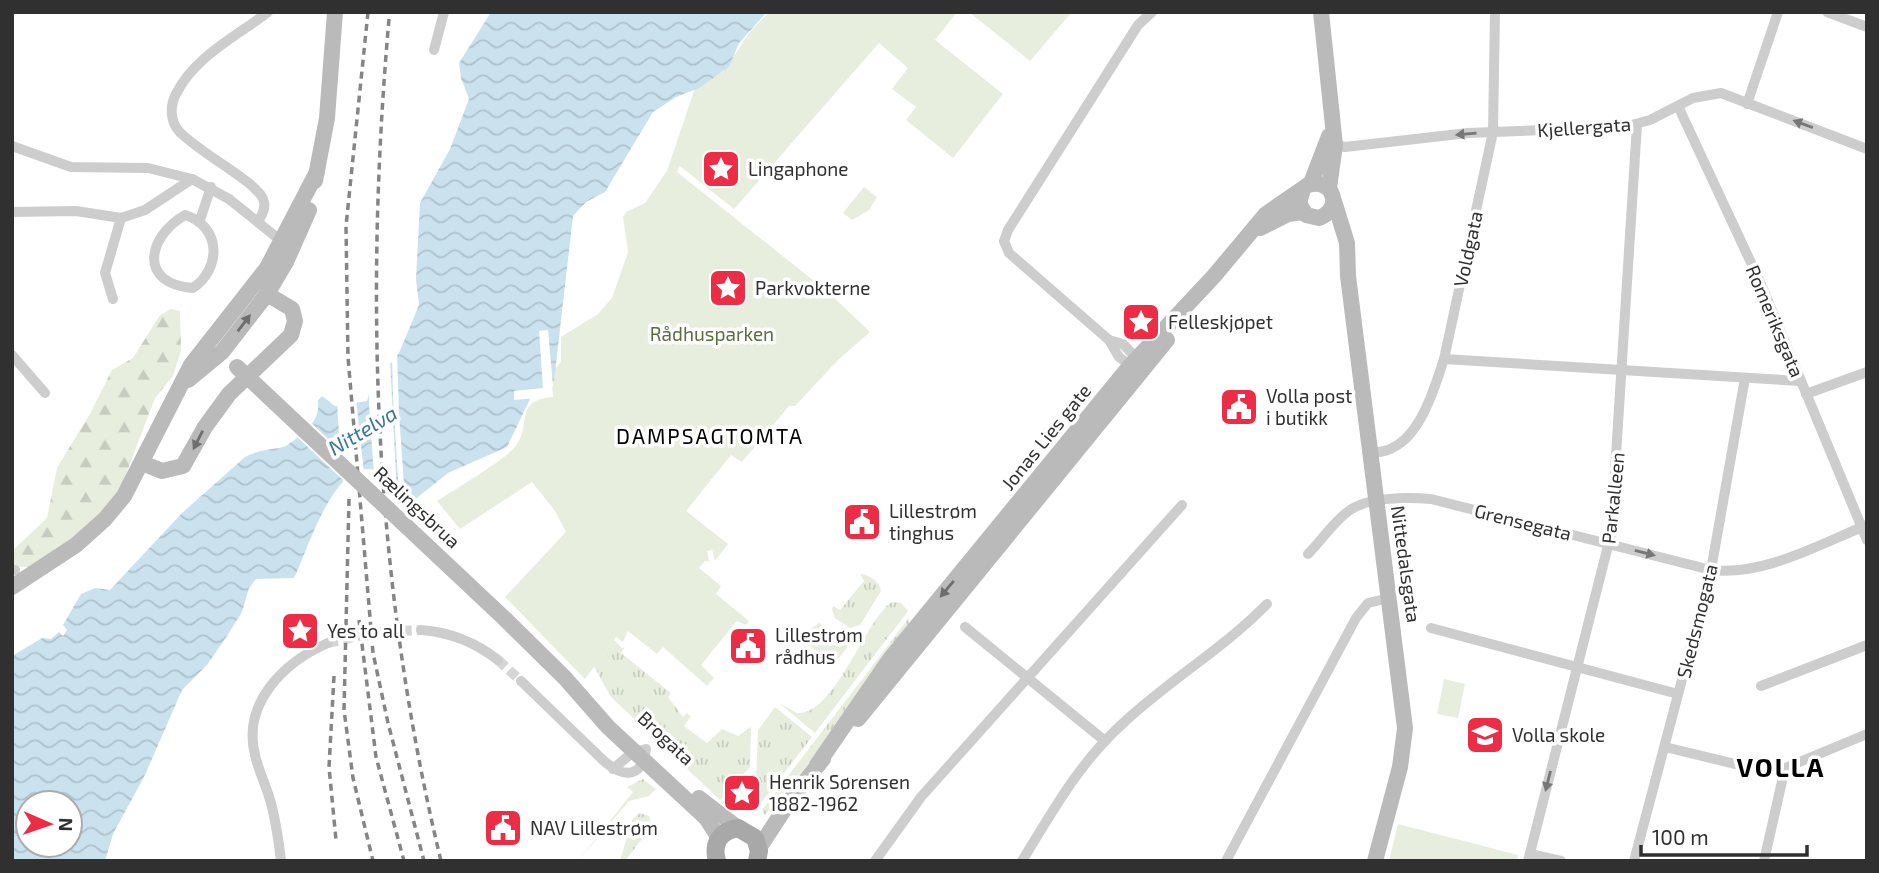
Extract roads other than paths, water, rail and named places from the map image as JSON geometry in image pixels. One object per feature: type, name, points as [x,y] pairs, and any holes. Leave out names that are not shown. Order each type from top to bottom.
[{"type":"main road","points":[[179,390],[222,352],[267,294],[288,245],[310,206],[327,118],[335,12]]},
{"type":"main road","name":"Nittedalsgata","points":[[1321,12],[1334,121],[1331,144],[1332,195],[1347,243],[1347,270],[1370,453],[1382,502],[1389,598],[1405,728],[1400,767],[1376,861]]},
{"type":"main road","name":"Nittedalsgata","points":[[1307,186],[1331,144]]},
{"type":"main road","points":[[1321,183],[1332,195],[1330,212],[1319,218],[1303,212],[1299,198],[1307,186],[1321,183]]},
{"type":"main road","name":"Jonas Lies gate","points":[[760,856],[793,796],[890,659],[1136,365],[1200,300],[1214,276],[1266,214],[1307,186]]},
{"type":"main road","name":"Jonas Lies gate","points":[[1251,234],[1271,221],[1303,212]]},
{"type":"main road","name":"Nittedalsgata","points":[[1319,218],[1334,234],[1347,270]]},
{"type":"main road","points":[[12,587],[65,554],[105,519],[124,496],[191,365],[288,245]]},
{"type":"main road","points":[[142,463],[168,471],[183,466],[229,394],[291,335],[295,321],[292,309],[267,294]]},
{"type":"main road","points":[[222,352],[227,318]]},
{"type":"main road","name":"Rælingsbrua","points":[[222,352],[506,620]]},
{"type":"main road","name":"Brogata","points":[[506,620],[565,678],[582,700],[706,818],[717,849]]},
{"type":"main road","name":"Brogata","points":[[641,754],[713,811],[743,830]]},
{"type":"main road","name":"Jonas Lies gate","points":[[743,830],[760,825],[793,796]]},
{"type":"main road","points":[[717,849],[725,832],[743,830],[755,838],[760,856]]},
{"type":"street","points":[[258,222],[264,210],[262,196],[227,165],[183,136],[176,128],[172,112],[176,93],[209,55],[268,12]]},
{"type":"street","points":[[434,50],[444,12]]},
{"type":"street","points":[[1136,365],[1116,340],[1109,340],[1009,253],[1004,241],[1007,230],[1090,98],[1138,25],[1152,12]]},
{"type":"street","name":"Voldgata","points":[[1370,453],[1390,450],[1407,436],[1435,387],[1444,359],[1493,132],[1495,12]]},
{"type":"street","points":[[1747,104],[1778,12]]},
{"type":"street","points":[[1827,12],[1867,27]]},
{"type":"street","name":"Kjellergata","points":[[1331,144],[1358,146],[1493,132],[1637,125],[1706,94],[1721,93],[1867,149]]},
{"type":"street","name":"Romeriksgata","points":[[1678,106],[1721,192],[1864,526],[1867,540]]},
{"type":"street","name":"Parkalleen","points":[[1529,857],[1609,544],[1616,477],[1637,125]]},
{"type":"street","points":[[12,146],[71,167],[148,168],[192,179],[211,187],[288,245]]},
{"type":"street","points":[[12,212],[76,211],[121,218],[145,210],[192,179]]},
{"type":"street","points":[[200,220],[211,187]]},
{"type":"street","points":[[185,215],[200,220],[208,229],[211,242],[212,262],[206,279],[193,288],[172,287],[158,275],[154,265],[155,252],[178,219],[185,215]]},
{"type":"street","points":[[113,299],[105,273],[121,218]]},
{"type":"street","points":[[12,355],[25,373],[46,393]]},
{"type":"street","points":[[1444,359],[1800,381]]},
{"type":"street","points":[[1806,394],[1867,372]]},
{"type":"street","name":"Skedsmogata","points":[[1634,861],[1711,570],[1745,378]]},
{"type":"street","name":"Grensegata","points":[[1382,502],[1431,499],[1711,570],[1733,573],[1754,570],[1864,526]]},
{"type":"street","points":[[1308,554],[1350,510],[1382,502]]},
{"type":"street","points":[[874,861],[921,797],[1182,505]]},
{"type":"street","points":[[1226,861],[1356,618],[1368,603],[1389,598]]},
{"type":"street","points":[[1022,861],[1079,772],[1105,741],[1220,649],[1267,604]]},
{"type":"street","points":[[965,627],[1105,741]]},
{"type":"street","points":[[1431,628],[1678,694]]},
{"type":"street","points":[[421,630],[461,639],[498,660]]},
{"type":"street","points":[[281,861],[272,806],[254,753],[253,724],[260,702],[278,676],[301,656],[328,643]]},
{"type":"street","points":[[1761,686],[1867,645]]},
{"type":"street","points":[[521,681],[613,769],[641,754]]},
{"type":"street","points":[[1665,747],[1764,771],[1785,768],[1867,734]]},
{"type":"street","points":[[1764,861],[1785,768]]},
{"type":"street","points":[[1529,857],[1562,861]]},
{"type":"water","name":"Nittelva","points":[[491,12],[767,12],[739,43],[729,67],[699,88],[676,97],[653,112],[605,192],[586,202],[573,216],[554,381],[530,399],[507,447],[448,473],[413,501],[380,472],[364,469],[350,475],[326,507],[294,578],[256,579],[249,588],[242,612],[227,636],[207,665],[182,690],[145,775],[113,834],[105,861],[12,861],[12,656],[42,638],[51,639],[59,632],[63,636],[67,630],[63,625],[81,594],[95,588],[110,590],[182,513],[245,457],[286,446],[299,437],[314,421],[318,400],[322,396],[335,406],[367,401],[371,388],[399,353],[419,305],[416,279],[420,203],[450,149],[469,99],[459,63]]},
{"type":"tunnel","points":[[328,643],[376,632],[421,630]]},
{"type":"tunnel","points":[[498,660],[521,681]]},
{"type":"railway","points":[[368,12],[346,226],[348,357],[373,653],[388,723],[424,861]]},
{"type":"railway","points":[[389,19],[377,231],[380,442],[401,652],[441,861]]},
{"type":"railway","points":[[349,499],[344,710],[353,778],[373,861]]},
{"type":"railway","points":[[359,620],[376,757],[404,861]]},
{"type":"railway","points":[[334,676],[329,767],[336,840]]},
{"type":"place","name":"Lingaphone","points":[[721,169]]},
{"type":"place","name":"Parkvokterne","points":[[728,288]]},
{"type":"place","name":"Felleskjøpet","points":[[1141,322]]},
{"type":"place","name":"Volla post i butikk","points":[[1239,407]]},
{"type":"place","name":"Lillestrøm tinghus","points":[[862,522]]},
{"type":"place","name":"Yes to all","points":[[300,631]]},
{"type":"place","name":"Lillestrøm rådhus","points":[[748,646]]},
{"type":"place","name":"Volla skole","points":[[1485,735]]},
{"type":"place","name":"Henrik Sørensen 1882-1962","points":[[742,793]]},
{"type":"place","name":"NAV Lillestrøm","points":[[503,828]]},
{"type":"district","name":"DAMPSAGTOMTA","points":[[710,437]]},
{"type":"district","name":"VOLLA","points":[[1781,768]]},
{"type":"park label","name":"Rådhusparken","points":[[712,334]]}]
